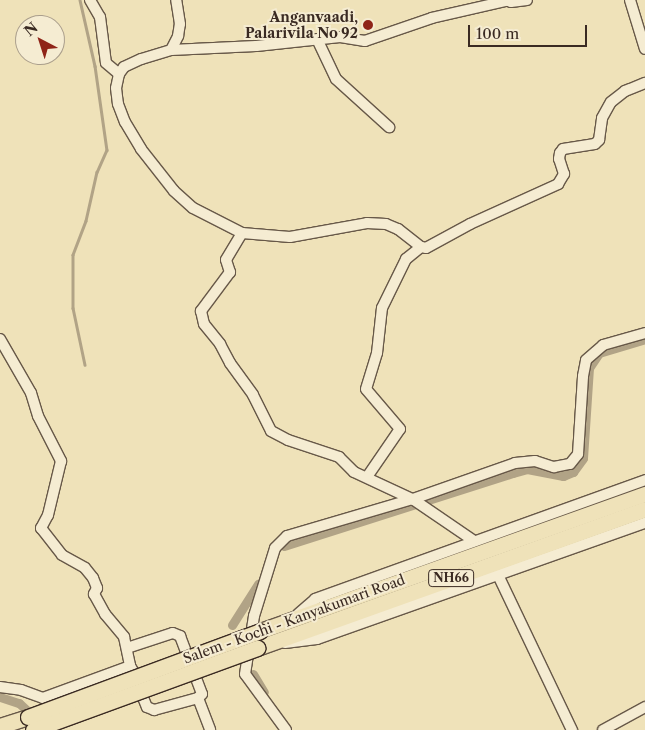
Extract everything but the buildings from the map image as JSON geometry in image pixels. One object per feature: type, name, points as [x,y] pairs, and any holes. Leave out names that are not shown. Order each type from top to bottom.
[{"type":"highway","name":"Salem - Kochi - Kanyakumari Road","points":[[31,727],[260,631],[645,494]]},
{"type":"highway","name":"Salem - Kochi - Kanyakumari Road","points":[[0,726],[31,727],[645,509]]},
{"type":"street","points":[[90,0],[100,17],[106,62],[119,74]]},
{"type":"street","points":[[171,50],[178,36],[180,24],[176,0]]},
{"type":"street","points":[[421,248],[398,229],[386,224],[367,222],[290,237],[242,233],[193,208],[174,191],[141,149],[125,122],[118,104],[116,88],[119,74],[129,63],[171,50],[340,37],[365,41],[432,18],[506,0],[511,2],[527,0]]},
{"type":"street","points":[[630,0],[645,49]]},
{"type":"street","points":[[317,40],[336,79],[389,127]]},
{"type":"street","points":[[367,477],[400,429],[366,389],[377,353],[382,308],[406,259],[421,248],[432,246],[470,224],[558,184],[564,174],[559,159],[560,153],[568,148],[595,144],[599,140],[602,118],[611,102],[625,91],[645,83]]},
{"type":"street","points":[[242,233],[226,260],[230,272],[201,310],[204,324],[220,344],[230,363],[253,395],[271,431],[288,440],[339,457],[354,472],[414,499],[474,540]]},
{"type":"street","points":[[286,730],[245,674],[254,616],[276,548],[287,536],[414,499],[515,463],[535,460],[554,467],[570,464],[578,454],[583,376],[586,360],[603,345],[645,333]]},
{"type":"street","points":[[0,339],[31,393],[38,416],[61,461],[48,515],[41,528],[62,555],[85,568],[93,578],[97,588],[94,594],[96,600],[124,637],[130,666],[147,707],[154,710],[198,698],[202,694],[180,636],[173,633],[127,648]]},
{"type":"street","points":[[292,619],[315,599],[474,540],[645,480]]},
{"type":"street","points":[[257,648],[317,638],[645,523]]},
{"type":"street","points":[[498,575],[572,730]]},
{"type":"street","points":[[43,698],[130,666]]},
{"type":"street","points":[[0,687],[21,690],[43,698],[58,716],[65,730]]},
{"type":"street","points":[[198,698],[210,730]]},
{"type":"street","points":[[603,730],[645,707]]},
{"type":"waterway","points":[[80,0],[95,66],[107,150],[97,172],[86,221],[73,255],[73,308],[85,365]]},
{"type":"waterway","points":[[284,546],[527,469],[563,476],[573,472],[583,458],[589,368],[599,353],[645,339]]},
{"type":"waterway","points":[[232,625],[258,584]]},
{"type":"waterway","points":[[253,674],[264,692]]},
{"type":"waterway","points":[[0,697],[19,703],[35,718]]},
{"type":"place","name":"Anganvaadi, Palarivila No 92","points":[[368,25]]}]
